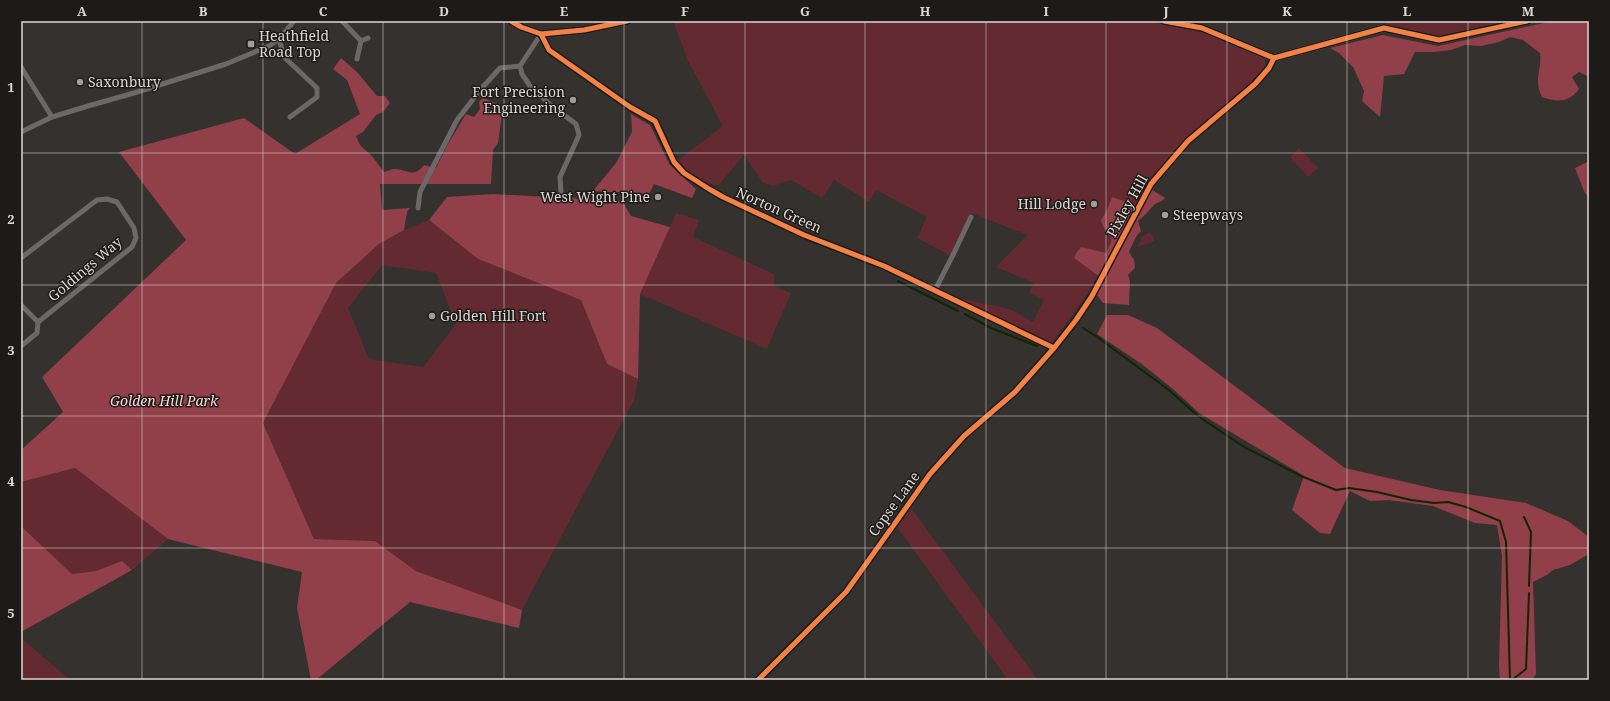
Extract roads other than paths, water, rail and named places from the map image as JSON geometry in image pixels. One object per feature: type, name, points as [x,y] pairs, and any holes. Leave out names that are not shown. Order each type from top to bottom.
[{"type":"main road","points":[[511,21],[521,27],[541,34],[584,30],[627,21]]},
{"type":"main road","points":[[1164,21],[1202,28],[1274,58],[1384,28],[1439,40],[1527,21]]},
{"type":"street","points":[[21,132],[52,117],[226,64],[269,46],[279,39],[294,21]]},
{"type":"street","points":[[342,21],[362,41]]},
{"type":"street","points":[[541,34],[520,66],[522,74],[530,86],[552,106],[576,124],[579,135],[560,177],[561,193]]},
{"type":"street","name":"Norton Green","points":[[541,34],[549,50],[630,107],[655,121],[674,162],[684,173],[709,189],[724,198],[804,235],[884,266],[1054,348]]},
{"type":"street","points":[[357,58],[362,41],[368,38]]},
{"type":"street","points":[[279,39],[284,57],[317,88],[317,97],[290,117]]},
{"type":"street","name":"Pixley Hill","points":[[1054,348],[1076,320],[1092,296],[1151,184],[1188,141],[1255,84],[1269,68],[1274,58]]},
{"type":"street","points":[[418,208],[420,192],[457,120],[480,89],[500,68],[520,66]]},
{"type":"street","points":[[21,67],[52,117]]},
{"type":"street","name":"Goldings Way","points":[[21,258],[97,200],[108,198],[117,202],[134,228],[136,238],[132,247],[38,322],[37,333],[21,346]]},
{"type":"street","points":[[934,290],[954,254],[971,217]]},
{"type":"street","points":[[21,305],[38,322]]},
{"type":"street","name":"Copse Lane","points":[[758,680],[846,592],[930,474],[959,441],[1015,392],[1054,348]]},
{"type":"waterway","points":[[898,281],[958,311]]},
{"type":"waterway","points":[[965,314],[991,328],[1037,346]]},
{"type":"waterway","points":[[1083,328],[1170,391],[1198,416],[1244,447],[1301,476],[1336,490],[1349,488],[1377,492],[1411,500],[1434,503],[1448,502],[1466,507],[1500,521],[1506,542],[1510,680]]},
{"type":"waterway","points":[[1524,517],[1531,532],[1529,586]]},
{"type":"waterway","points":[[1512,680],[1526,669],[1529,593]]},
{"type":"place","name":"Heathfield Road Top","points":[[251,44]]},
{"type":"place","name":"Saxonbury","points":[[80,82]]},
{"type":"place","name":"Fort Precision Engineering","points":[[573,100]]},
{"type":"place","name":"West Wight Pine","points":[[658,197]]},
{"type":"place","name":"Hill Lodge","points":[[1094,204]]},
{"type":"place","name":"Steepways","points":[[1165,215]]},
{"type":"place","name":"Golden Hill Fort","points":[[432,316]]},
{"type":"park label","name":"Golden Hill Park","points":[[164,401]]}]
